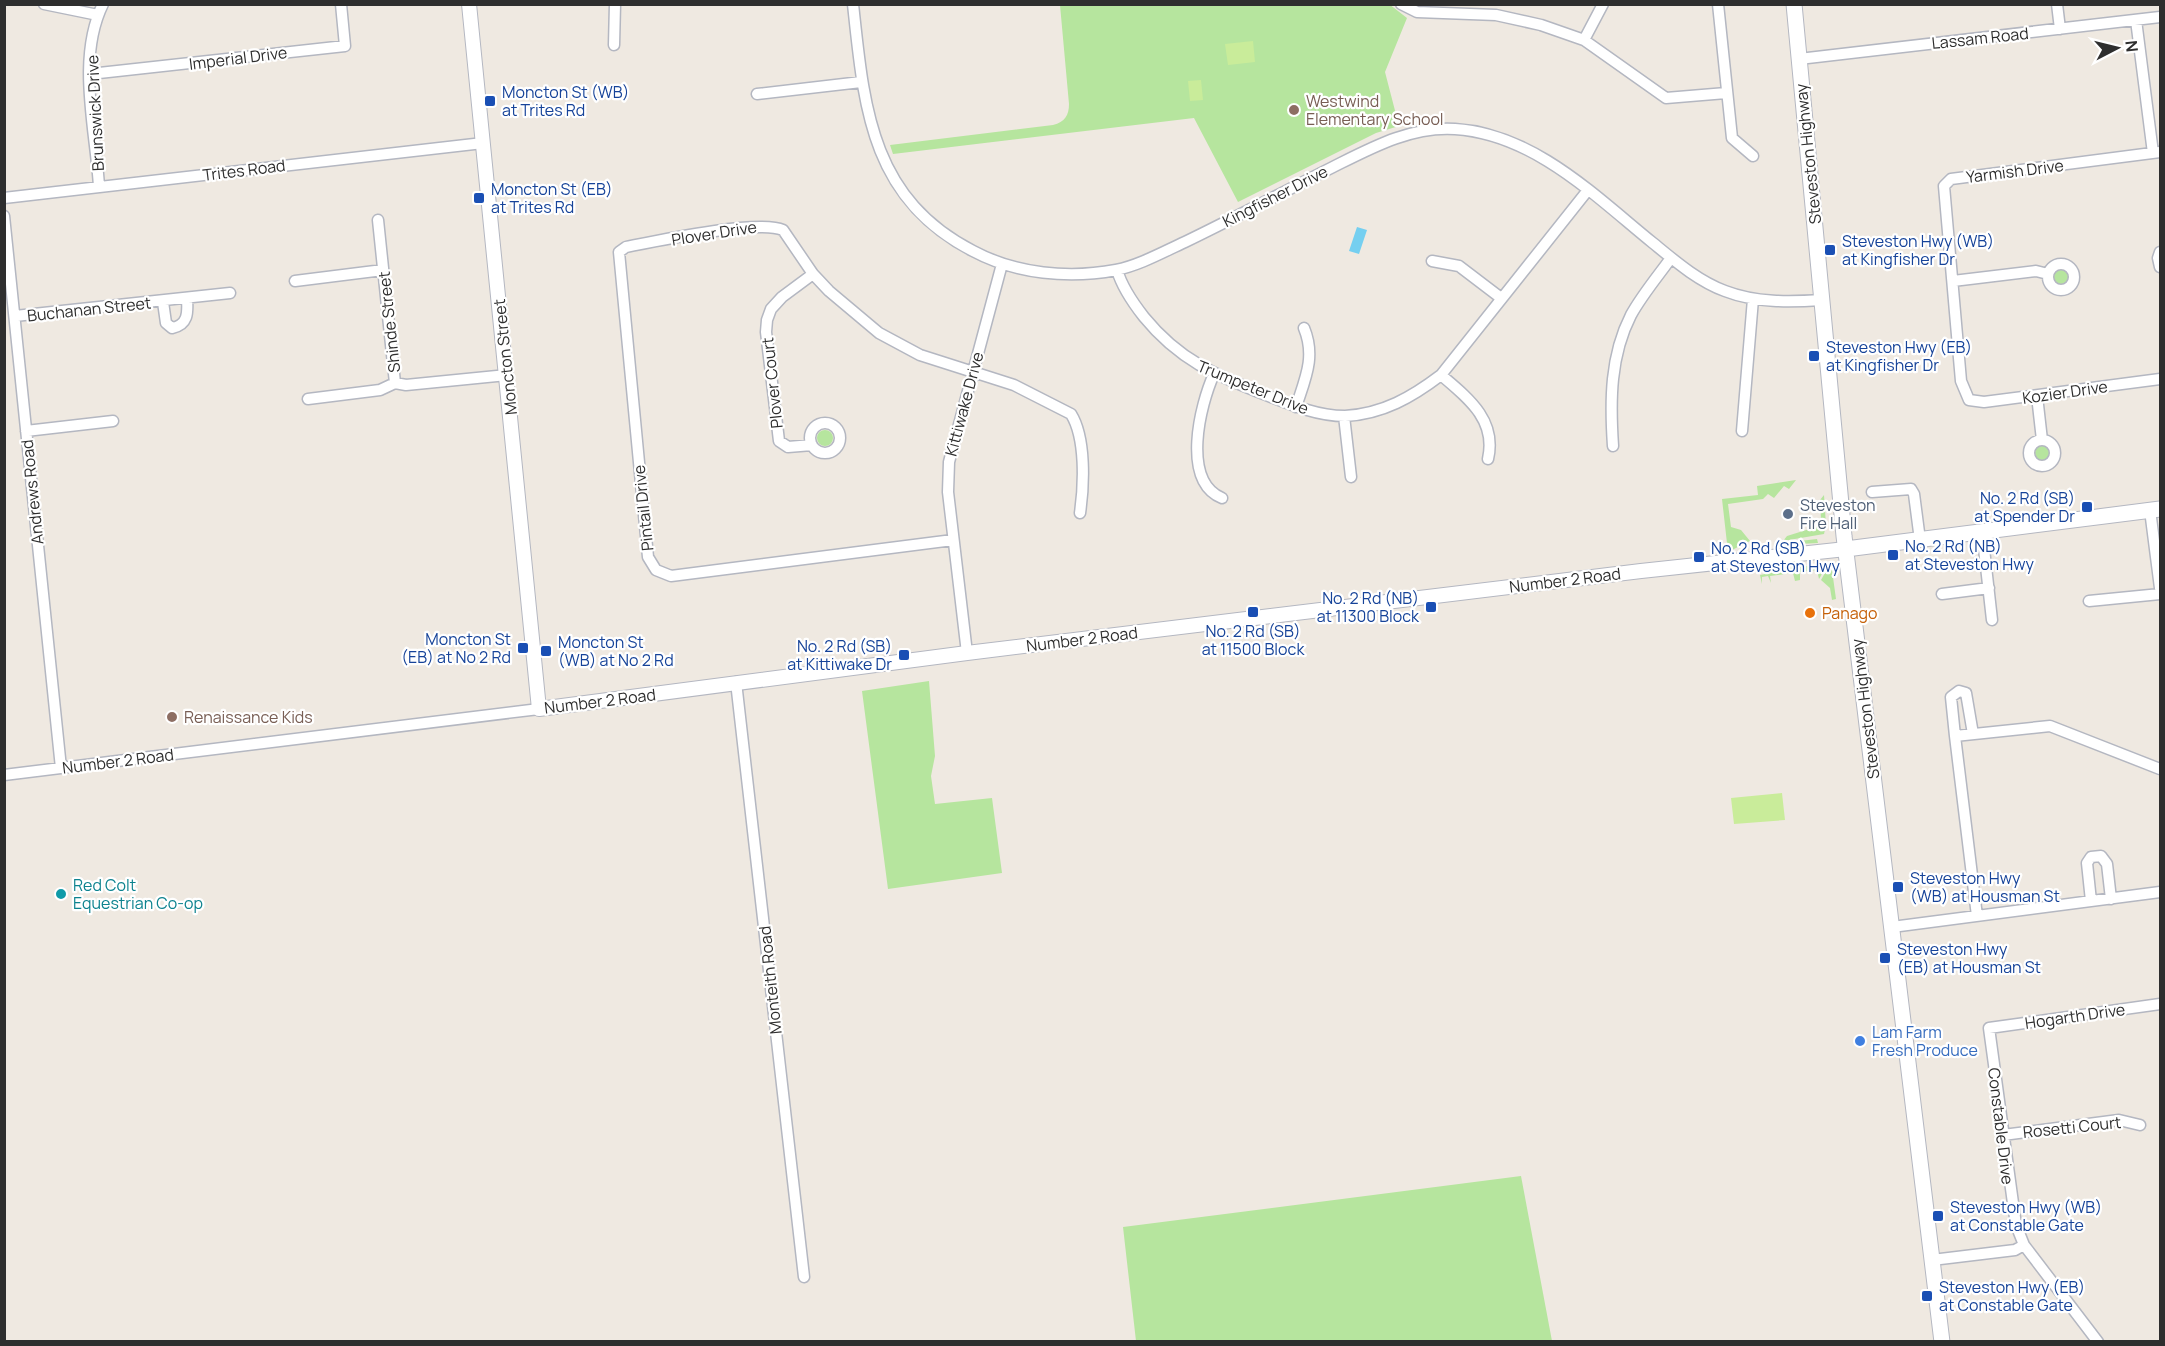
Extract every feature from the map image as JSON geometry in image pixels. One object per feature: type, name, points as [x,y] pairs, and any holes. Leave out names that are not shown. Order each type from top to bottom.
[{"type":"main road","name":"Steveston Highway","points":[[1794,4],[1846,549],[1942,1341]]},
{"type":"main road","name":"Number 2 Road","points":[[1846,549],[2155,509]]},
{"type":"street","points":[[44,4],[98,15]]},
{"type":"street","name":"Brunswick Drive","points":[[99,187],[90,74],[98,15],[103,4]]},
{"type":"street","name":"Imperial Drive","points":[[90,74],[345,46],[341,4]]},
{"type":"street","name":"Moncton Street","points":[[469,4],[539,709]]},
{"type":"street","points":[[614,45],[615,4]]},
{"type":"street","name":"Kingfisher Drive","points":[[853,4],[861,82],[868,120],[879,150],[908,197],[928,221],[965,247],[1002,264],[1063,274],[1117,270],[1152,257],[1207,231],[1376,145],[1412,133],[1453,129],[1497,136],[1537,153],[1588,190],[1671,258],[1702,280],[1725,291],[1782,302],[1822,300]]},
{"type":"street","points":[[1401,4],[1417,12],[1497,10],[1584,40],[1666,98],[1726,93]]},
{"type":"street","points":[[1584,40],[1603,4]]},
{"type":"street","points":[[1718,4],[1732,138],[1753,156]]},
{"type":"street","points":[[2057,4],[2060,29]]},
{"type":"street","name":"Lassam Road","points":[[1799,59],[2160,17]]},
{"type":"street","points":[[2136,20],[2157,153]]},
{"type":"street","points":[[758,94],[861,82]]},
{"type":"street","name":"Trites Road","points":[[4,198],[483,143]]},
{"type":"street","name":"Yarmish Drive","points":[[1969,400],[1961,381],[1944,186],[1951,179],[2157,153]]},
{"type":"street","name":"Trumpeter Drive","points":[[1117,270],[1135,306],[1163,340],[1188,360],[1214,374],[1296,407],[1344,416],[1393,405],[1413,396],[1441,375],[1588,190]]},
{"type":"street","name":"Andrews Road","points":[[4,216],[61,768]]},
{"type":"street","name":"Shinde Street","points":[[378,220],[395,383],[406,385],[507,375]]},
{"type":"street","name":"Plover Drive","points":[[620,252],[636,245],[765,225],[783,230],[813,273],[855,316],[879,333],[920,355],[1014,385],[1071,414],[1078,430],[1083,477],[1080,513]]},
{"type":"street","name":"Pintail Drive","points":[[620,252],[618,261],[648,557],[656,570],[671,576],[953,540]]},
{"type":"street","points":[[2160,252],[2158,258],[2160,267]]},
{"type":"street","points":[[1613,446],[1610,408],[1617,350],[1632,314],[1671,258]]},
{"type":"street","points":[[1432,261],[1459,266],[1501,298]]},
{"type":"street","name":"Kittiwake Drive","points":[[967,653],[948,492],[949,462],[1002,264]]},
{"type":"street","points":[[295,281],[384,270]]},
{"type":"street","points":[[1953,281],[2036,271],[2048,274]]},
{"type":"street","name":"Plover Court","points":[[812,445],[782,446],[778,439],[766,332],[771,309],[813,273]]},
{"type":"street","name":"Buchanan Street","points":[[15,316],[163,302],[230,293]]},
{"type":"street","points":[[1742,431],[1753,298]]},
{"type":"street","name":"Buchanan Street","points":[[163,302],[166,323],[172,328],[181,325],[185,320],[187,299]]},
{"type":"street","points":[[1296,407],[1311,363],[1310,343],[1304,328]]},
{"type":"street","points":[[1214,374],[1202,403],[1198,443],[1203,482],[1209,491],[1221,498]]},
{"type":"street","points":[[1441,375],[1471,402],[1486,423],[1492,443],[1488,459]]},
{"type":"street","name":"Kozier Drive","points":[[1969,400],[1980,402],[2037,396],[2160,379]]},
{"type":"street","points":[[308,399],[380,390],[395,383]]},
{"type":"street","points":[[2037,396],[2042,440]]},
{"type":"street","points":[[1344,416],[1351,477]]},
{"type":"street","points":[[26,431],[113,421]]},
{"type":"street","points":[[1872,492],[1911,489],[1914,494],[1920,540]]},
{"type":"street","points":[[2155,509],[2160,588]]},
{"type":"street","points":[[1982,531],[1992,620]]},
{"type":"street","name":"Number 2 Road","points":[[4,776],[967,653],[1641,571],[1846,549]]},
{"type":"street","points":[[1942,594],[1989,588]]},
{"type":"street","points":[[2089,601],[2160,594]]},
{"type":"street","name":"Monteith Road","points":[[736,682],[804,1277]]},
{"type":"street","points":[[1973,734],[1969,699],[1966,693],[1959,691],[1952,694],[1950,701],[1977,916]]},
{"type":"street","points":[[1955,736],[2050,726],[2160,769]]},
{"type":"street","points":[[2091,901],[2087,863],[2091,857],[2096,856],[2101,856],[2106,862],[2111,899]]},
{"type":"street","points":[[1892,927],[2160,892]]},
{"type":"street","name":"Hogarth Drive","points":[[1989,1028],[2160,1004]]},
{"type":"street","name":"Constable Drive","points":[[1989,1028],[2013,1211],[2024,1245],[2098,1341]]},
{"type":"street","name":"Rosetti Court","points":[[2003,1134],[2119,1120],[2140,1125]]},
{"type":"street","points":[[1932,1260],[2015,1250],[2024,1245]]},
{"type":"green space","points":[[1389,4],[1407,18],[1385,72],[1399,126],[1376,133],[1238,202],[1194,118],[893,154],[890,145],[1053,125],[1063,120],[1067,115],[1069,104],[1060,5]]},
{"type":"green space","points":[[1253,41],[1255,62],[1228,65],[1225,44]]},
{"type":"green space","points":[[1201,80],[1203,100],[1190,101],[1188,81]]},
{"type":"green space","points":[[2061,269],[2069,277],[2061,285],[2053,277]]},
{"type":"green space","points":[[825,430],[831,432],[833,438],[831,444],[825,446],[819,444],[817,438],[819,432]]},
{"type":"green space","points":[[2043,445],[2051,453],[2043,461],[2035,453]]},
{"type":"green space","points":[[1796,480],[1789,489],[1784,486],[1774,498],[1768,494],[1763,499],[1728,504],[1731,527],[1741,530],[1750,541],[1728,552],[1722,499],[1758,495],[1757,486]]},
{"type":"green space","points":[[1824,495],[1826,525],[1824,534],[1783,541],[1787,536],[1819,526],[1820,500]]},
{"type":"green space","points":[[1817,539],[1818,543],[1782,545],[1782,543]]},
{"type":"green space","points":[[1824,564],[1825,569],[1819,579],[1817,570],[1800,572],[1800,580],[1795,581],[1793,573],[1770,576],[1771,583],[1768,576],[1762,577],[1762,584],[1760,575],[1765,574],[1765,571]]},
{"type":"green space","points":[[1832,570],[1836,599],[1832,600],[1830,588],[1821,580],[1826,571]]},
{"type":"green space","points":[[929,681],[935,756],[931,776],[935,804],[992,798],[1002,873],[888,889],[862,691]]},
{"type":"green space","points":[[1782,793],[1785,820],[1734,824],[1731,798]]},
{"type":"green space","points":[[1521,1176],[1552,1341],[1136,1341],[1123,1227]]},
{"type":"water","points":[[1357,227],[1367,230],[1359,254],[1349,251]]},
{"type":"place","name":"Moncton St (WB) at Trites Rd","points":[[490,101]]},
{"type":"place","name":"Westwind Elementary School","points":[[1294,110]]},
{"type":"place","name":"Moncton St (EB) at Trites Rd","points":[[479,198]]},
{"type":"place","name":"Steveston Hwy (WB) at Kingfisher Dr","points":[[1830,250]]},
{"type":"place","name":"Steveston Hwy (EB) at Kingfisher Dr","points":[[1814,356]]},
{"type":"place","name":"No. 2 Rd (SB) at Spender Dr","points":[[2087,507]]},
{"type":"place","name":"Steveston Fire Hall","points":[[1788,514]]},
{"type":"place","name":"No. 2 Rd (NB) at Steveston Hwy","points":[[1893,555]]},
{"type":"place","name":"No. 2 Rd (SB) at Steveston Hwy","points":[[1699,557]]},
{"type":"place","name":"No. 2 Rd (NB) at 11300 Block","points":[[1431,607]]},
{"type":"place","name":"No. 2 Rd (SB) at 11500 Block","points":[[1253,612]]},
{"type":"place","name":"Panago","points":[[1810,613]]},
{"type":"place","name":"Moncton St (EB) at No 2 Rd","points":[[523,648]]},
{"type":"place","name":"Moncton St (WB) at No 2 Rd","points":[[546,651]]},
{"type":"place","name":"No. 2 Rd (SB) at Kittiwake Dr","points":[[904,655]]},
{"type":"place","name":"Renaissance Kids","points":[[172,717]]},
{"type":"place","name":"Steveston Hwy (WB) at Housman St","points":[[1898,887]]},
{"type":"place","name":"Red Colt Equestrian Co-op","points":[[61,894]]},
{"type":"place","name":"Steveston Hwy (EB) at Housman St","points":[[1885,958]]},
{"type":"place","name":"Lam Farm Fresh Produce","points":[[1860,1041]]},
{"type":"place","name":"Steveston Hwy (WB) at Constable Gate","points":[[1938,1216]]},
{"type":"place","name":"Steveston Hwy (EB) at Constable Gate","points":[[1927,1296]]}]
